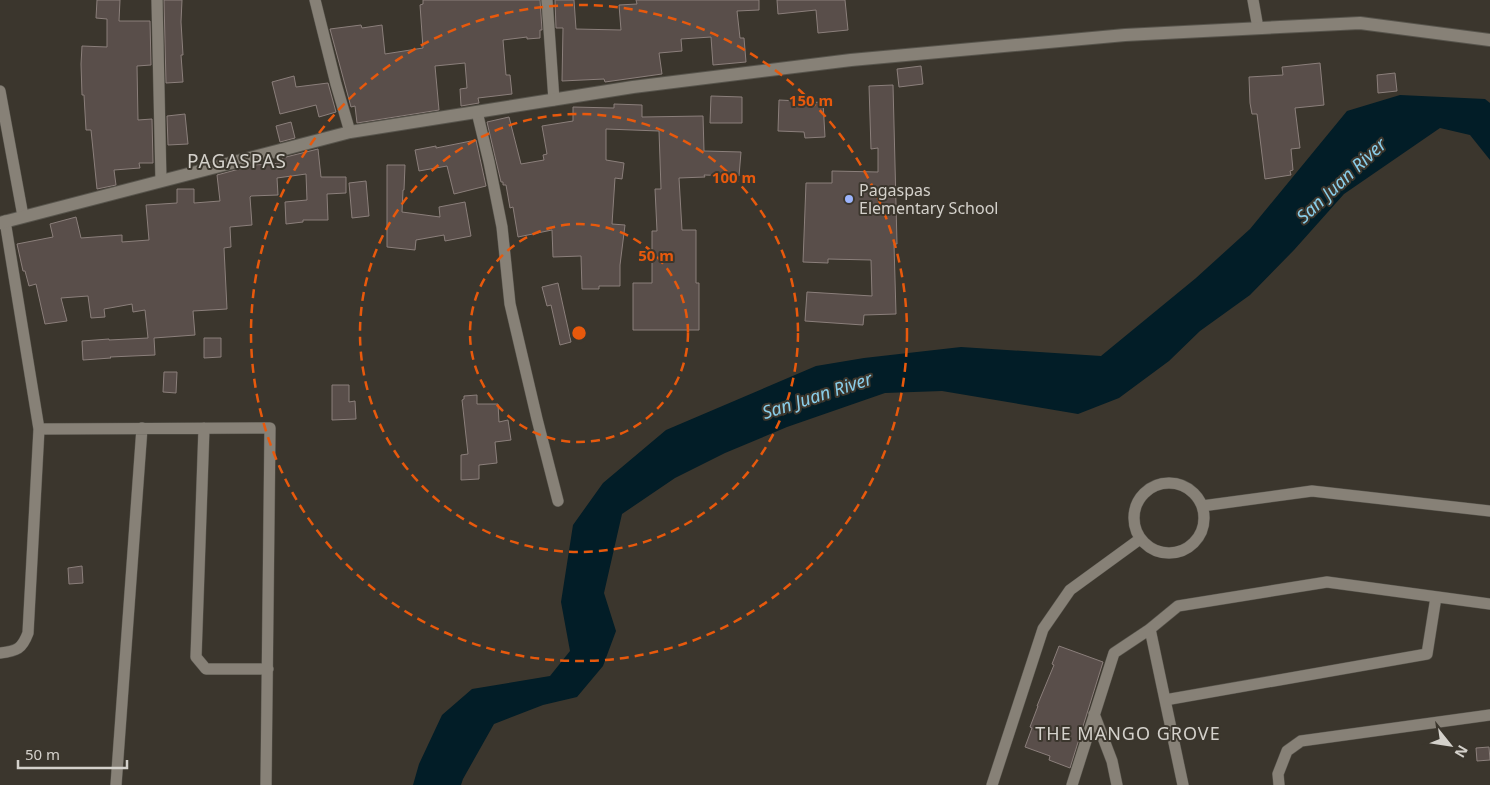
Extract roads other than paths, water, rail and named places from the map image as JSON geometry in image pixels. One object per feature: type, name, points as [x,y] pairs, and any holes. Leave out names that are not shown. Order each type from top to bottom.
[{"type":"main road","points":[[3,222],[350,132],[633,87],[851,60],[1125,35],[1360,23],[1490,40]]},
{"type":"street","points":[[157,0],[161,181]]},
{"type":"street","points":[[315,0],[350,132]]},
{"type":"street","points":[[547,0],[554,100]]},
{"type":"street","points":[[1253,0],[1258,28]]},
{"type":"street","points":[[0,91],[23,216]]},
{"type":"street","points":[[477,112],[502,228],[510,304],[558,501]]},
{"type":"street","points":[[0,653],[14,652],[24,644],[28,633],[39,429],[3,222]]},
{"type":"street","points":[[116,785],[142,428]]},
{"type":"street","points":[[204,428],[196,658],[206,669],[268,670]]},
{"type":"street","points":[[39,429],[270,428],[266,785]]},
{"type":"street","points":[[1173,483],[1185,487],[1196,495],[1202,506],[1204,521],[1200,535],[1191,546],[1177,553],[1162,553],[1150,548],[1140,538],[1135,526],[1134,512],[1139,500],[1148,490],[1160,484],[1173,483]]},
{"type":"street","points":[[1202,506],[1312,491],[1490,512]]},
{"type":"street","points":[[992,785],[1043,629],[1070,590],[1140,538]]},
{"type":"street","points":[[1072,785],[1114,653],[1150,629],[1178,606],[1327,582],[1490,604]]},
{"type":"street","points":[[1165,700],[1427,654],[1436,597]]},
{"type":"street","points":[[1150,629],[1183,785]]},
{"type":"street","points":[[1094,714],[1112,761],[1117,785]]},
{"type":"street","points":[[1279,785],[1278,774],[1287,751],[1301,741],[1490,714]]},
{"type":"water","name":"San Juan River","points":[[1400,95],[1485,99],[1490,103],[1490,160],[1470,135],[1440,128],[1344,194],[1294,250],[1250,295],[1200,331],[1169,361],[1119,398],[1078,414],[942,391],[885,393],[787,427],[725,453],[675,478],[622,514],[604,593],[616,631],[603,666],[577,697],[543,705],[494,724],[461,785],[413,785],[419,764],[442,715],[472,689],[550,676],[570,651],[561,602],[573,525],[603,483],[666,430],[816,366],[864,358],[961,347],[1101,356],[1196,278],[1250,229],[1347,111]]},
{"type":"place","name":"Pagaspas Elementary School","points":[[849,199]]},
{"type":"district","name":"PAGASPAS","points":[[237,161]]},
{"type":"district","name":"THE MANGO GROVE","points":[[1128,733]]}]
